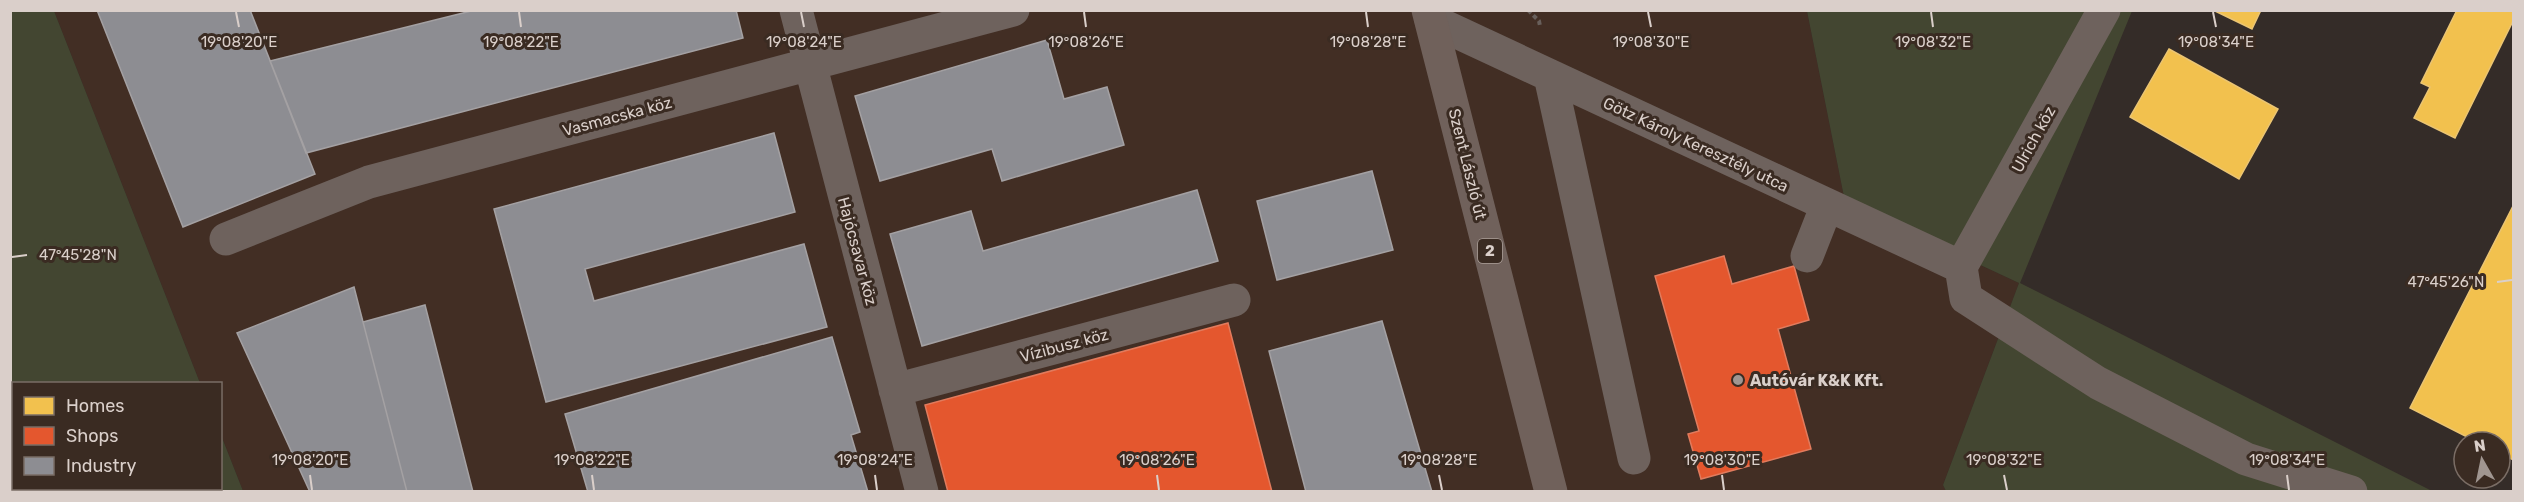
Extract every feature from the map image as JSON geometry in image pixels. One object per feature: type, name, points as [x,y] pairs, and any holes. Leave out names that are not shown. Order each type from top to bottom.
[{"type":"main road","name":"Szent László út","points":[[1430,15],[1551,492]]},
{"type":"street","name":"Hajócsavar köz","points":[[796,10],[922,492]]},
{"type":"street","name":"Vasmacska köz","points":[[226,239],[369,182],[1013,10]]},
{"type":"street","name":"Ulrich köz","points":[[1961,267],[2104,10]]},
{"type":"street","name":"Götz Károly Keresztély utca","points":[[1430,15],[1550,76],[1961,267]]},
{"type":"street","points":[[1550,76],[1634,458]]},
{"type":"street","points":[[1807,256],[1827,205]]},
{"type":"street","points":[[1961,267],[1966,298],[2098,382],[2246,459],[2351,492]]},
{"type":"street","name":"Vízibusz köz","points":[[895,390],[1234,300]]},
{"type":"shaded area","points":[[54,11],[1807,11],[1845,202],[2019,283],[1943,485],[1946,491],[243,491],[222,438],[222,382],[200,382]]},
{"type":"green space","points":[[10,11],[54,11],[200,382],[12,382],[12,490],[222,490],[222,438],[243,491],[11,491]]},
{"type":"green space","points":[[1807,11],[2132,11],[2020,283],[2432,491],[1946,491],[1943,485],[2019,283],[1845,202]]},
{"type":"building: Homes","points":[[2213,10],[2261,10],[2252,29]]},
{"type":"building: Homes","points":[[2457,10],[2514,10],[2514,19],[2455,138],[2414,118],[2430,87],[2421,83]]},
{"type":"building: Homes","points":[[2169,49],[2278,109],[2239,179],[2130,117]]},
{"type":"building: Homes","points":[[2514,204],[2514,460],[2512,459],[2512,430],[2453,430],[2410,408]]},
{"type":"building: Shops","name":"Autóvár K&K Kft.","points":[[1724,256],[1732,284],[1794,266],[1809,320],[1778,329],[1811,449],[1701,479],[1688,434],[1699,431],[1655,276]]},
{"type":"building: Shops","points":[[1228,323],[1272,492],[948,492],[925,405]]},
{"type":"building: Industry","points":[[97,10],[250,10],[315,174],[183,227]]},
{"type":"building: Industry","points":[[475,10],[736,10],[743,38],[306,153],[270,61]]},
{"type":"building: Industry","points":[[1047,40],[1064,99],[1107,87],[1124,145],[1002,181],[992,149],[880,181],[855,96]]},
{"type":"building: Industry","points":[[774,133],[795,212],[585,269],[594,301],[804,244],[827,327],[546,402],[494,209]]},
{"type":"building: Industry","points":[[1372,171],[1393,250],[1277,280],[1257,201]]},
{"type":"building: Industry","points":[[1197,190],[1218,261],[922,346],[890,234],[971,211],[983,251]]},
{"type":"building: Industry","points":[[354,287],[407,492],[310,492],[237,333]]},
{"type":"building: Industry","points":[[425,305],[473,492],[407,492],[363,322]]},
{"type":"building: Industry","points":[[1382,321],[1432,492],[1306,492],[1269,351]]},
{"type":"building: Industry","points":[[832,337],[860,432],[851,435],[868,492],[588,492],[565,414]]},
{"type":"place","name":"Autóvár K&K Kft.","points":[[1738,380]]}]
